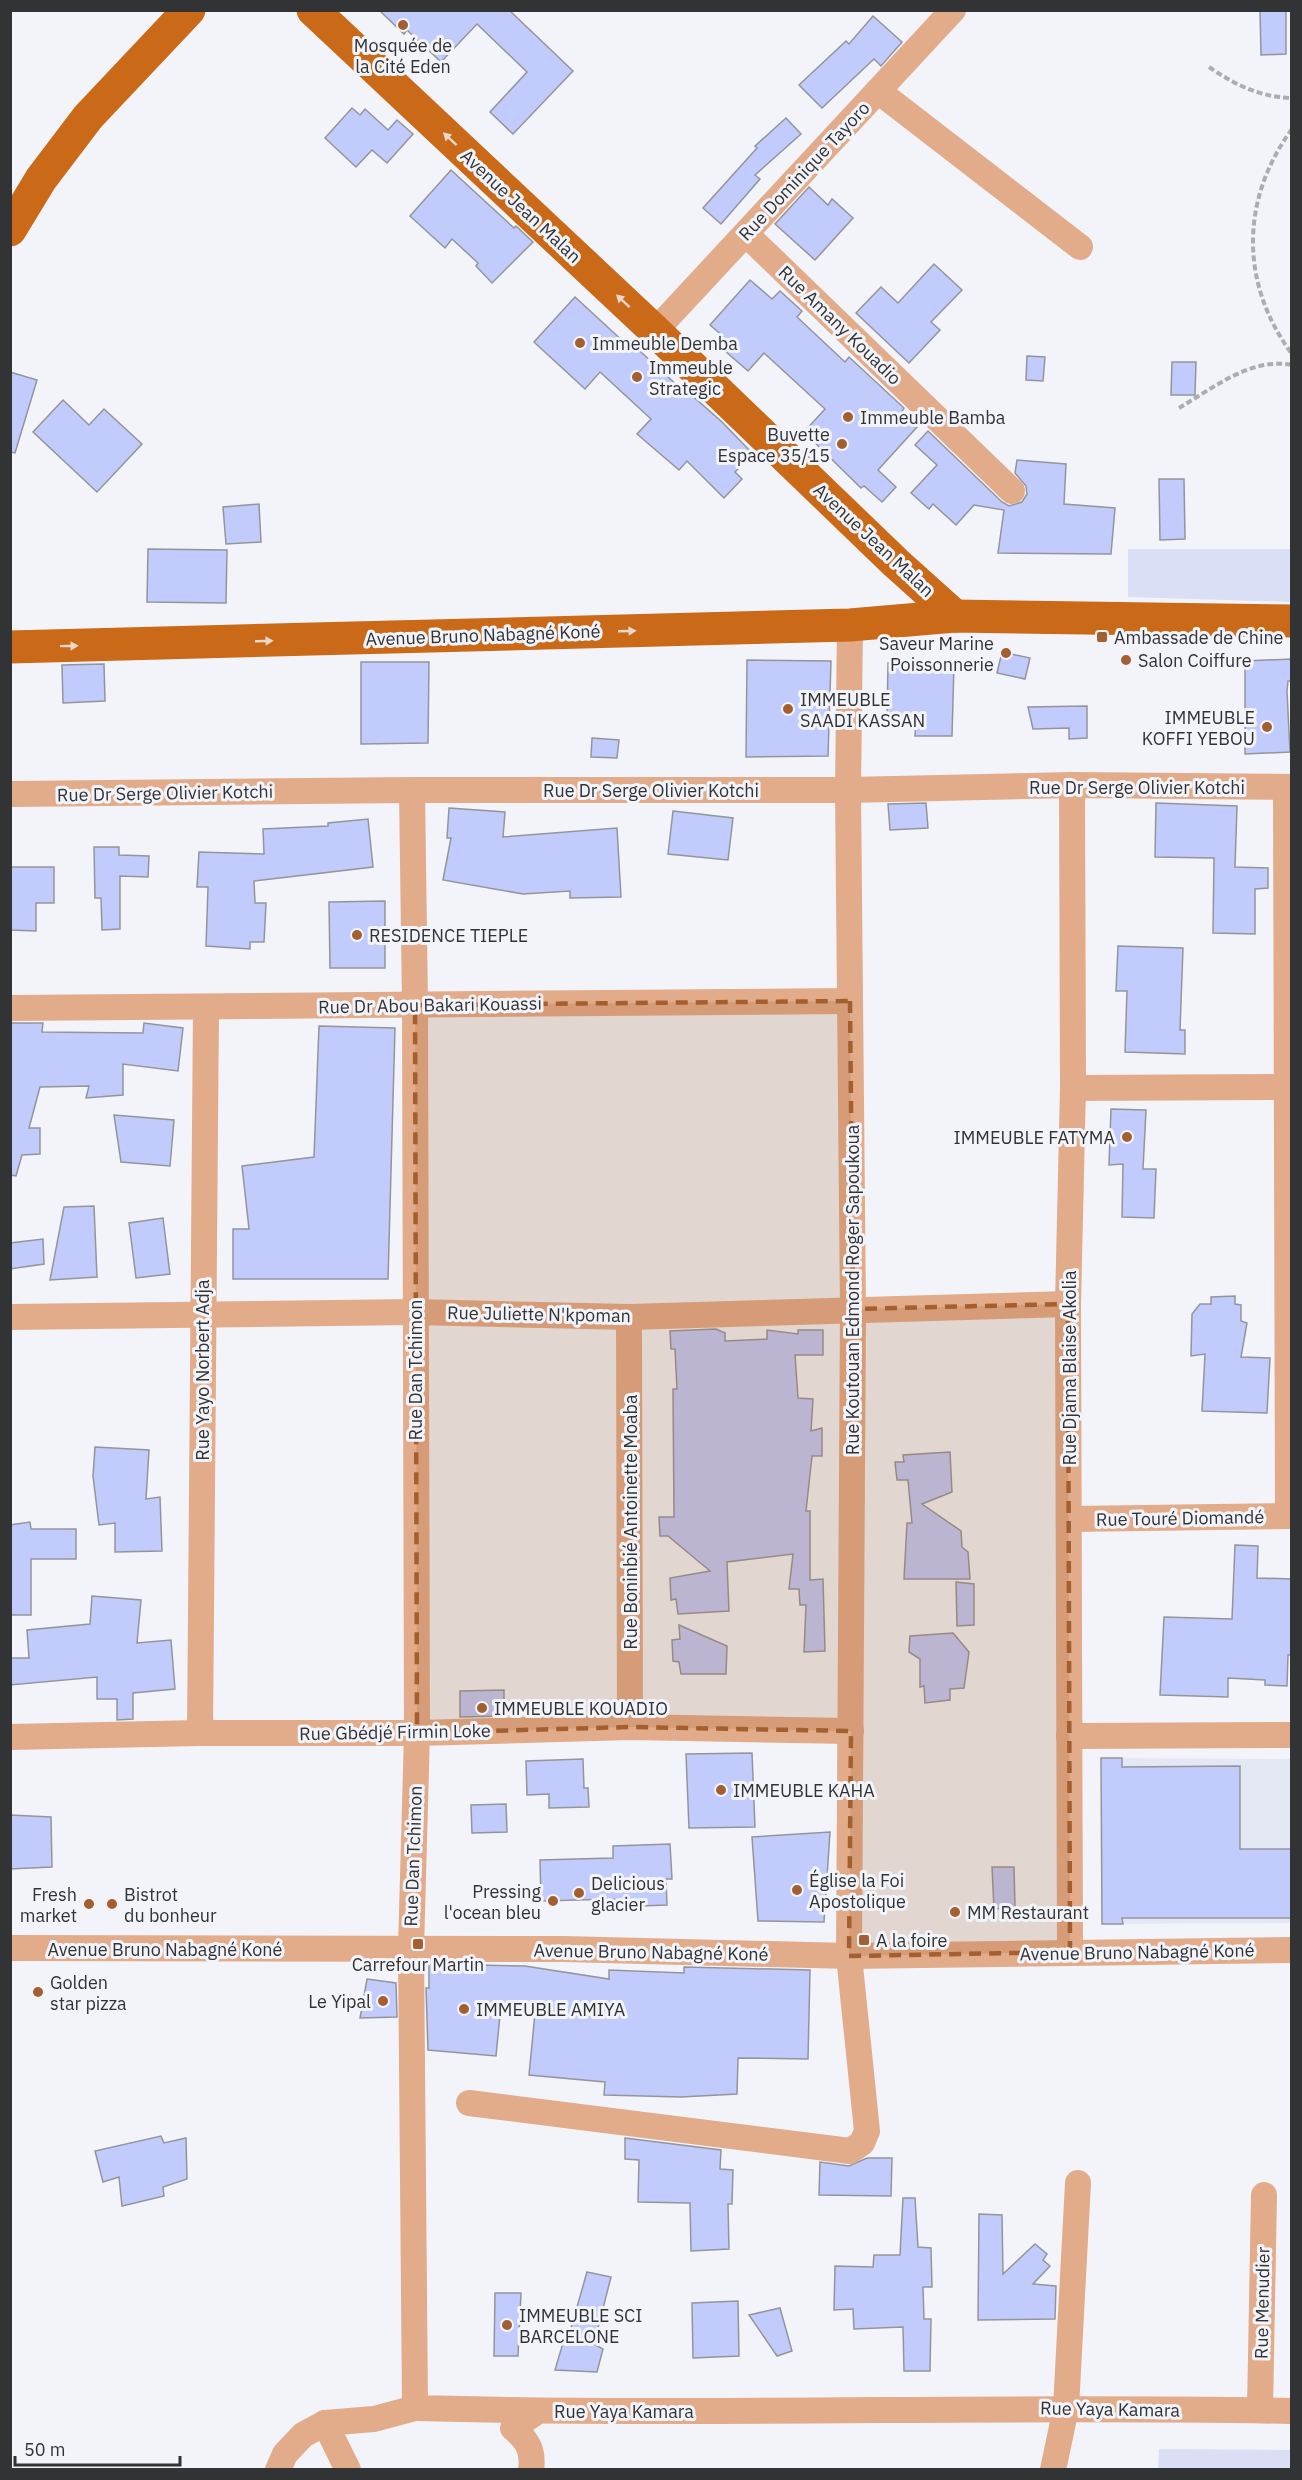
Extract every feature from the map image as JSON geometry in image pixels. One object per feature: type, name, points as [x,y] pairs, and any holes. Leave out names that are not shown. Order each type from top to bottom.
[{"type":"main road","points":[[10,230],[41,178],[88,117],[189,10]]},
{"type":"main road","name":"Avenue Jean Malan","points":[[313,10],[896,563],[955,616]]},
{"type":"main road","points":[[955,616],[1292,621]]},
{"type":"main road","name":"Avenue Bruno Nabagné Koné","points":[[10,647],[850,624],[955,616]]},
{"type":"street","name":"Rue Dominique Tayoro","points":[[655,332],[953,10]]},
{"type":"street","points":[[878,91],[1080,247]]},
{"type":"street","name":"Rue Amany Kouadio","points":[[746,234],[1012,491]]},
{"type":"street","name":"Rue Koutouan Edmond Roger Sapoukoua","points":[[470,2103],[850,2151],[862,2143],[867,2131],[849,1956],[854,1309],[848,790],[850,624]]},
{"type":"street","name":"Rue Dr Serge Olivier Kotchi","points":[[10,794],[412,790],[848,790],[1072,785],[1289,787]]},
{"type":"street","name":"Rue Djama Blaise Akolia","points":[[1070,1952],[1068,1304],[1073,1088],[1072,785]]},
{"type":"street","points":[[1289,787],[1290,1516]]},
{"type":"street","name":"Rue Dan Tchimon","points":[[411,1949],[417,1733],[414,1312],[415,1005],[412,790]]},
{"type":"street","name":"Rue Dr Abou Bakari Kouassi","points":[[10,1008],[850,1001]]},
{"type":"street","name":"Rue Yayo Norbert Adja","points":[[200,1733],[206,1007]]},
{"type":"street","points":[[1073,1088],[1289,1087]]},
{"type":"street","name":"Rue Juliette N'kpoman","points":[[10,1317],[414,1312],[629,1317],[1068,1304]]},
{"type":"street","name":"Rue Boninbié Antoinette Moaba","points":[[629,1317],[630,1727]]},
{"type":"street","name":"Rue Touré Diomandé","points":[[1069,1519],[1290,1516]]},
{"type":"street","name":"Rue Gbédjé Firmin Loke","points":[[10,1737],[200,1733],[417,1733],[630,1727],[851,1731]]},
{"type":"street","points":[[1069,1736],[1292,1735]]},
{"type":"street","name":"Avenue Bruno Nabagné Koné","points":[[10,1948],[563,1949],[849,1956],[1292,1950]]},
{"type":"street","points":[[411,1949],[415,2408]]},
{"type":"street","points":[[1053,2469],[1066,2408],[1078,2183]]},
{"type":"street","name":"Rue Menudier","points":[[1260,2410],[1264,2195]]},
{"type":"street","name":"Rue Yaya Kamara","points":[[325,2423],[374,2419],[415,2408],[538,2411],[1066,2408],[1292,2411]]},
{"type":"street","points":[[531,2469],[532,2460],[528,2441],[513,2428],[538,2411]]},
{"type":"street","points":[[278,2469],[285,2454],[303,2435],[325,2423],[348,2469]]},
{"type":"path","points":[[1209,67],[1233,84],[1255,92],[1292,98]]},
{"type":"path","points":[[1292,129],[1278,148],[1265,178],[1255,208],[1251,244],[1263,306],[1277,334],[1292,354]]},
{"type":"path","points":[[1179,408],[1237,374],[1258,365],[1279,363],[1292,365]]},
{"type":"highlighted area","points":[[850,1001],[853,1309],[1068,1304],[1070,1952],[849,1956],[851,1731],[630,1727],[417,1733],[415,1005]]},
{"type":"shaded area","points":[[1128,549],[1291,549],[1291,602],[1128,597]]},
{"type":"shaded area","points":[[1101,1758],[1291,1759],[1291,1923],[1102,1924]]},
{"type":"shaded area","points":[[1159,2449],[1291,2450],[1291,2469],[1158,2469]]},
{"type":"building","points":[[379,10],[509,10],[573,71],[513,134],[490,112],[527,72],[477,24],[441,62],[407,30],[404,34]]},
{"type":"building","points":[[1260,10],[1286,10],[1286,54],[1261,55]]},
{"type":"building","points":[[873,16],[902,42],[881,66],[874,59],[822,108],[799,85],[846,41],[849,44]]},
{"type":"building","points":[[352,108],[360,115],[365,109],[388,130],[397,120],[413,134],[387,163],[372,150],[356,167],[325,138]]},
{"type":"building","points":[[786,118],[801,134],[755,175],[760,179],[721,224],[703,208],[757,148],[755,146]]},
{"type":"building","points":[[451,170],[514,228],[516,226],[533,242],[492,283],[476,266],[478,263],[452,239],[445,248],[410,216]]},
{"type":"building","points":[[809,187],[828,205],[832,199],[853,218],[815,260],[775,224]]},
{"type":"building","points":[[934,264],[962,290],[931,322],[940,330],[909,363],[856,313],[881,287],[898,303]]},
{"type":"building","points":[[750,280],[772,299],[780,291],[802,311],[797,317],[845,362],[849,357],[904,408],[902,411],[918,426],[878,470],[896,487],[882,502],[864,486],[861,488],[804,432],[825,409],[764,353],[748,371],[725,351],[732,344],[710,325]]},
{"type":"building","points":[[575,297],[626,344],[629,341],[679,387],[680,385],[722,422],[753,454],[735,472],[742,479],[724,498],[687,461],[679,470],[637,434],[651,419],[600,372],[585,389],[534,342]]},
{"type":"building","points":[[1027,356],[1045,357],[1043,381],[1026,380]]},
{"type":"building","points":[[1172,362],[1196,362],[1195,395],[1171,395]]},
{"type":"building","points":[[10,372],[37,380],[15,453],[10,452]]},
{"type":"building","points":[[63,400],[89,425],[104,409],[142,444],[97,492],[33,432]]},
{"type":"building","points":[[928,431],[1002,502],[1009,506],[1022,502],[1027,494],[1026,486],[1015,473],[1017,460],[1066,464],[1064,504],[1115,508],[1111,554],[998,553],[1004,510],[974,505],[956,525],[933,504],[929,509],[911,493],[937,465],[915,445]]},
{"type":"building","points":[[1159,479],[1184,479],[1185,539],[1160,540]]},
{"type":"building","points":[[259,504],[261,542],[226,544],[223,507]]},
{"type":"building","points":[[148,549],[227,550],[226,603],[147,602]]},
{"type":"building","points":[[1002,652],[1030,658],[1025,679],[997,673]]},
{"type":"building","points":[[1291,659],[1292,681],[1288,681],[1287,691],[1290,752],[1245,754],[1245,661]]},
{"type":"building","name":"IMMEUBLE SAADI KASSAN","points":[[747,660],[831,661],[828,756],[746,757]]},
{"type":"building","points":[[361,662],[429,662],[428,743],[361,744]]},
{"type":"building","points":[[888,663],[954,664],[952,736],[915,736],[916,720],[887,720]]},
{"type":"building","points":[[104,664],[105,701],[63,703],[62,665]]},
{"type":"building","points":[[1087,706],[1087,738],[1069,739],[1069,728],[1033,729],[1028,707]]},
{"type":"building","points":[[592,738],[619,740],[617,758],[591,757]]},
{"type":"building","points":[[926,803],[928,828],[890,830],[888,804]]},
{"type":"building","points":[[1156,803],[1237,806],[1235,867],[1268,868],[1268,888],[1255,889],[1255,934],[1213,933],[1214,858],[1155,857]]},
{"type":"building","points":[[449,808],[505,812],[503,837],[617,828],[621,897],[570,898],[570,891],[523,894],[443,880],[451,838],[447,838]]},
{"type":"building","points":[[673,811],[733,818],[728,860],[668,854]]},
{"type":"building","points":[[368,819],[373,867],[254,881],[255,903],[266,903],[264,942],[250,942],[250,949],[206,946],[208,887],[197,887],[199,852],[264,854],[263,829],[328,826],[328,823]]},
{"type":"building","points":[[94,847],[119,847],[119,855],[149,856],[148,877],[120,876],[120,929],[102,930],[101,898],[95,898]]},
{"type":"building","points":[[10,867],[54,867],[54,903],[36,903],[36,931],[10,930]]},
{"type":"building","name":"RESIDENCE TIEPLE","points":[[385,901],[385,968],[330,968],[329,902]]},
{"type":"building","points":[[1118,946],[1183,948],[1180,1030],[1185,1030],[1185,1054],[1125,1052],[1127,991],[1116,991]]},
{"type":"building","points":[[10,1023],[43,1023],[42,1032],[143,1033],[144,1023],[183,1028],[178,1071],[123,1064],[123,1095],[86,1098],[89,1086],[40,1087],[29,1128],[40,1128],[40,1154],[22,1155],[16,1176],[10,1175]]},
{"type":"building","points":[[319,1026],[395,1028],[388,1279],[233,1279],[233,1229],[249,1229],[242,1166],[314,1157]]},
{"type":"building","points":[[1111,1109],[1146,1110],[1143,1169],[1156,1169],[1154,1218],[1122,1217],[1123,1164],[1109,1165]]},
{"type":"building","points":[[114,1115],[174,1120],[170,1166],[121,1162]]},
{"type":"building","points":[[94,1206],[97,1277],[50,1280],[64,1207]]},
{"type":"building","points":[[163,1218],[170,1274],[136,1278],[129,1223]]},
{"type":"building","points":[[43,1239],[44,1264],[10,1269],[10,1243]]},
{"type":"building","points":[[1235,1296],[1235,1304],[1241,1305],[1241,1321],[1247,1323],[1241,1357],[1270,1358],[1267,1413],[1202,1411],[1205,1354],[1191,1356],[1192,1314],[1200,1304],[1211,1304],[1211,1297]]},
{"type":"building","points":[[716,1329],[725,1333],[725,1341],[767,1339],[767,1330],[798,1334],[798,1330],[823,1330],[823,1355],[795,1355],[798,1398],[813,1399],[811,1431],[822,1428],[822,1456],[812,1456],[806,1511],[810,1511],[810,1580],[823,1579],[825,1651],[804,1652],[806,1605],[800,1605],[799,1589],[789,1589],[793,1554],[727,1562],[729,1611],[678,1614],[676,1599],[671,1600],[670,1578],[710,1571],[668,1536],[660,1536],[659,1517],[674,1517],[673,1389],[677,1389],[675,1349],[671,1349],[670,1331]]},
{"type":"building","points":[[95,1447],[149,1450],[146,1499],[160,1497],[162,1551],[115,1552],[115,1523],[99,1525],[93,1476]]},
{"type":"building","points":[[950,1452],[952,1492],[922,1504],[961,1531],[962,1547],[968,1552],[970,1579],[904,1579],[907,1523],[912,1523],[908,1480],[897,1480],[895,1462],[904,1462],[903,1455]]},
{"type":"building","points":[[30,1522],[31,1529],[76,1529],[76,1559],[31,1559],[31,1615],[10,1615],[10,1525]]},
{"type":"building","points":[[1235,1545],[1258,1546],[1257,1578],[1292,1579],[1292,1655],[1288,1655],[1287,1686],[1265,1685],[1265,1680],[1228,1678],[1228,1697],[1160,1695],[1164,1617],[1232,1619]]},
{"type":"building","points":[[956,1582],[974,1584],[974,1625],[957,1626]]},
{"type":"building","points":[[92,1596],[141,1600],[137,1643],[171,1640],[175,1689],[133,1693],[133,1719],[117,1720],[117,1699],[97,1699],[97,1677],[10,1685],[10,1658],[29,1658],[27,1630],[90,1624]]},
{"type":"building","points":[[679,1625],[727,1646],[726,1674],[681,1674],[679,1662],[673,1661],[672,1640],[680,1639]]},
{"type":"building","points":[[953,1633],[969,1652],[964,1688],[950,1689],[950,1700],[925,1703],[924,1686],[920,1687],[920,1659],[909,1652],[910,1636]]},
{"type":"building","name":"IMMEUBLE KOUADIO","points":[[504,1690],[504,1716],[460,1717],[460,1691]]},
{"type":"building","name":"IMMEUBLE KAHA","points":[[752,1753],[755,1827],[689,1828],[686,1754]]},
{"type":"building","points":[[1101,1758],[1122,1758],[1122,1767],[1240,1766],[1240,1849],[1292,1849],[1292,1918],[1122,1918],[1123,1924],[1102,1924]]},
{"type":"building","points":[[583,1759],[584,1788],[588,1788],[589,1807],[549,1808],[549,1794],[527,1795],[526,1761]]},
{"type":"building","points":[[506,1804],[507,1832],[472,1833],[471,1805]]},
{"type":"building","points":[[10,1815],[51,1817],[52,1867],[10,1869]]},
{"type":"building","points":[[830,1832],[824,1922],[758,1921],[752,1837]]},
{"type":"building","points":[[670,1844],[672,1879],[666,1879],[667,1905],[614,1907],[614,1899],[541,1901],[540,1860],[613,1858],[613,1846]]},
{"type":"building","points":[[992,1867],[1014,1867],[1015,1908],[994,1909]]},
{"type":"building","points":[[429,1964],[525,1966],[609,1979],[609,1970],[684,1973],[684,1967],[810,1970],[808,2059],[738,2058],[737,2094],[681,2097],[604,2095],[605,2082],[529,2075],[535,2013],[501,2005],[496,2056],[428,2050],[426,1988],[429,1988]]},
{"type":"building","name":"Le Yipal","points":[[367,1979],[396,1983],[397,2017],[360,2018]]},
{"type":"building","points":[[161,2136],[164,2143],[186,2138],[187,2179],[163,2187],[164,2196],[122,2206],[119,2177],[103,2182],[95,2151]]},
{"type":"building","points":[[625,2138],[721,2150],[720,2169],[733,2170],[732,2204],[728,2204],[729,2249],[691,2251],[690,2203],[638,2202],[639,2160],[625,2159]]},
{"type":"building","points":[[867,2158],[892,2158],[891,2196],[819,2195],[820,2162],[849,2166]]},
{"type":"building","points":[[903,2198],[915,2198],[918,2247],[931,2248],[932,2287],[923,2287],[924,2319],[931,2319],[930,2371],[904,2371],[903,2327],[854,2329],[853,2309],[834,2310],[835,2266],[873,2267],[874,2255],[900,2255]]},
{"type":"building","points":[[979,2214],[1002,2215],[1003,2274],[1035,2244],[1047,2254],[1043,2260],[1050,2266],[1033,2284],[1056,2286],[1055,2319],[978,2320]]},
{"type":"building","points":[[587,2272],[611,2277],[594,2344],[603,2349],[597,2372],[555,2370],[565,2336],[569,2335]]},
{"type":"building","name":"IMMEUBLE SCI BARCELONE","points":[[495,2293],[521,2293],[518,2356],[494,2356]]},
{"type":"building","points":[[738,2301],[739,2356],[693,2358],[692,2303]]},
{"type":"building","points":[[780,2308],[792,2351],[777,2356],[749,2315]]},
{"type":"place","name":"Mosquée de la Cité Eden","points":[[403,25]]},
{"type":"place","name":"Immeuble Demba","points":[[580,343]]},
{"type":"place","name":"Immeuble Strategic","points":[[637,377]]},
{"type":"place","name":"Immeuble Bamba","points":[[848,417]]},
{"type":"place","name":"Buvette Espace 35/15","points":[[842,444]]},
{"type":"place","name":"Ambassade de Chine","points":[[1102,637]]},
{"type":"place","name":"Saveur Marine Poissonnerie","points":[[1006,653]]},
{"type":"place","name":"Salon Coiffure","points":[[1126,660]]},
{"type":"place","name":"IMMEUBLE SAADI KASSAN","points":[[788,709]]},
{"type":"place","name":"IMMEUBLE KOFFI YEBOU","points":[[1267,727]]},
{"type":"place","name":"RESIDENCE TIEPLE","points":[[357,935]]},
{"type":"place","name":"IMMEUBLE FATYMA","points":[[1127,1137]]},
{"type":"place","name":"IMMEUBLE KOUADIO","points":[[482,1708]]},
{"type":"place","name":"IMMEUBLE KAHA","points":[[721,1790]]},
{"type":"place","name":"Église la Foi Apostolique","points":[[797,1890]]},
{"type":"place","name":"Delicious glacier","points":[[579,1893]]},
{"type":"place","name":"Pressing l'ocean bleu","points":[[553,1901]]},
{"type":"place","name":"Fresh market","points":[[89,1904]]},
{"type":"place","name":"Bistrot du bonheur","points":[[112,1904]]},
{"type":"place","name":"MM Restaurant","points":[[955,1912]]},
{"type":"place","name":"A la foire","points":[[864,1940]]},
{"type":"place","name":"Carrefour Martin","points":[[418,1944]]},
{"type":"place","name":"Golden star pizza","points":[[38,1992]]},
{"type":"place","name":"Le Yipal","points":[[383,2001]]},
{"type":"place","name":"IMMEUBLE AMIYA","points":[[464,2009]]},
{"type":"place","name":"IMMEUBLE SCI BARCELONE","points":[[507,2325]]}]
